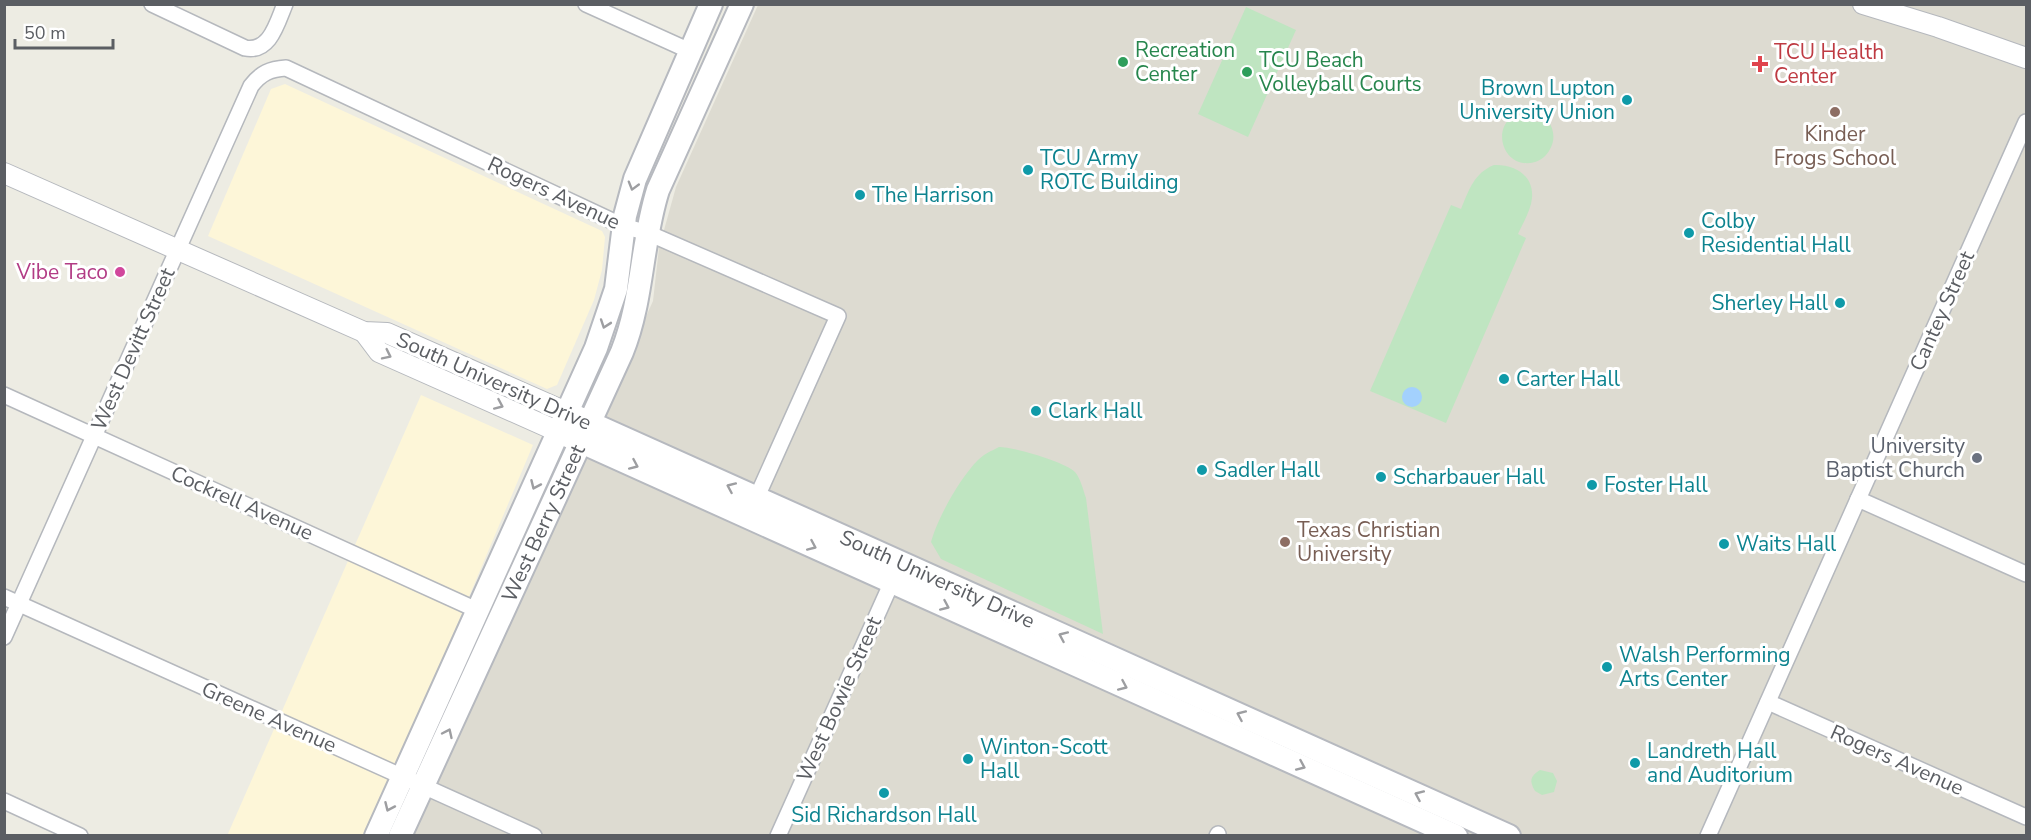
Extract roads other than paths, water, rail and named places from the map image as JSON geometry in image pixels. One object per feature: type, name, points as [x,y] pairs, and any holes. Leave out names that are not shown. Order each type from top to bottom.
[{"type":"main road","name":"West Berry Street","points":[[400,836],[413,782],[479,610],[596,349],[620,267],[624,226],[640,165],[711,4]]},
{"type":"main road","points":[[719,55],[712,35],[725,4]]},
{"type":"main road","name":"West Berry Street","points":[[376,836],[413,782],[470,686],[622,352],[640,289],[654,203],[742,4]]},
{"type":"main road","points":[[666,172],[668,144],[694,78],[690,51]]},
{"type":"main road","points":[[624,226],[634,235],[635,241],[629,290],[630,328]]},
{"type":"main road","name":"South University Drive","points":[[563,423],[1468,827],[1509,836]]},
{"type":"main road","name":"South University Drive","points":[[585,433],[756,499],[896,572],[1456,836]]},
{"type":"main road","points":[[470,686],[468,668],[482,624],[479,610]]},
{"type":"street","points":[[152,4],[253,50],[261,48],[268,41],[285,4]]},
{"type":"street","points":[[586,4],[690,51]]},
{"type":"street","points":[[1863,4],[2026,58]]},
{"type":"street","name":"Rogers Avenue","points":[[272,69],[286,68],[624,226],[648,233],[838,316],[756,499]]},
{"type":"street","name":"West Devitt Street","points":[[4,637],[251,86],[259,76],[272,69]]},
{"type":"street","name":"Cantey Street","points":[[1708,836],[2026,122]]},
{"type":"street","name":"South University Drive","points":[[4,173],[364,332],[387,333],[563,423]]},
{"type":"street","name":"Cockrell Avenue","points":[[4,395],[479,610]]},
{"type":"street","points":[[1858,499],[2026,574]]},
{"type":"street","name":"West Bowie Street","points":[[778,836],[896,572]]},
{"type":"street","name":"Greene Avenue","points":[[4,597],[534,836]]},
{"type":"street","name":"Rogers Avenue","points":[[1768,702],[2026,818]]},
{"type":"street","points":[[4,801],[80,836]]},
{"type":"water","points":[[1408,387],[1416,387],[1422,393],[1422,401],[1416,407],[1408,407],[1402,401],[1402,393]]},
{"type":"place","name":"Recreation Center","points":[[1123,62]]},
{"type":"place","name":"TCU Health Center","points":[[1760,64]]},
{"type":"place","name":"TCU Beach Volleyball Courts","points":[[1247,72]]},
{"type":"place","name":"Brown Lupton University Union","points":[[1627,100]]},
{"type":"place","name":"Kinder Frogs School","points":[[1835,112]]},
{"type":"place","name":"TCU Army ROTC Building","points":[[1028,170]]},
{"type":"place","name":"The Harrison","points":[[860,195]]},
{"type":"place","name":"Colby Residential Hall","points":[[1689,233]]},
{"type":"place","name":"Vibe Taco","points":[[120,272]]},
{"type":"place","name":"Sherley Hall","points":[[1840,303]]},
{"type":"place","name":"Carter Hall","points":[[1504,379]]},
{"type":"place","name":"Clark Hall","points":[[1036,411]]},
{"type":"place","name":"University Baptist Church","points":[[1977,458]]},
{"type":"place","name":"Sadler Hall","points":[[1202,470]]},
{"type":"place","name":"Scharbauer Hall","points":[[1381,477]]},
{"type":"place","name":"Foster Hall","points":[[1592,485]]},
{"type":"place","name":"Texas Christian University","points":[[1285,542]]},
{"type":"place","name":"Waits Hall","points":[[1724,544]]},
{"type":"place","name":"Walsh Performing Arts Center","points":[[1607,667]]},
{"type":"place","name":"Winton-Scott Hall","points":[[968,759]]},
{"type":"place","name":"Landreth Hall and Auditorium","points":[[1635,763]]},
{"type":"place","name":"Sid Richardson Hall","points":[[884,793]]}]
